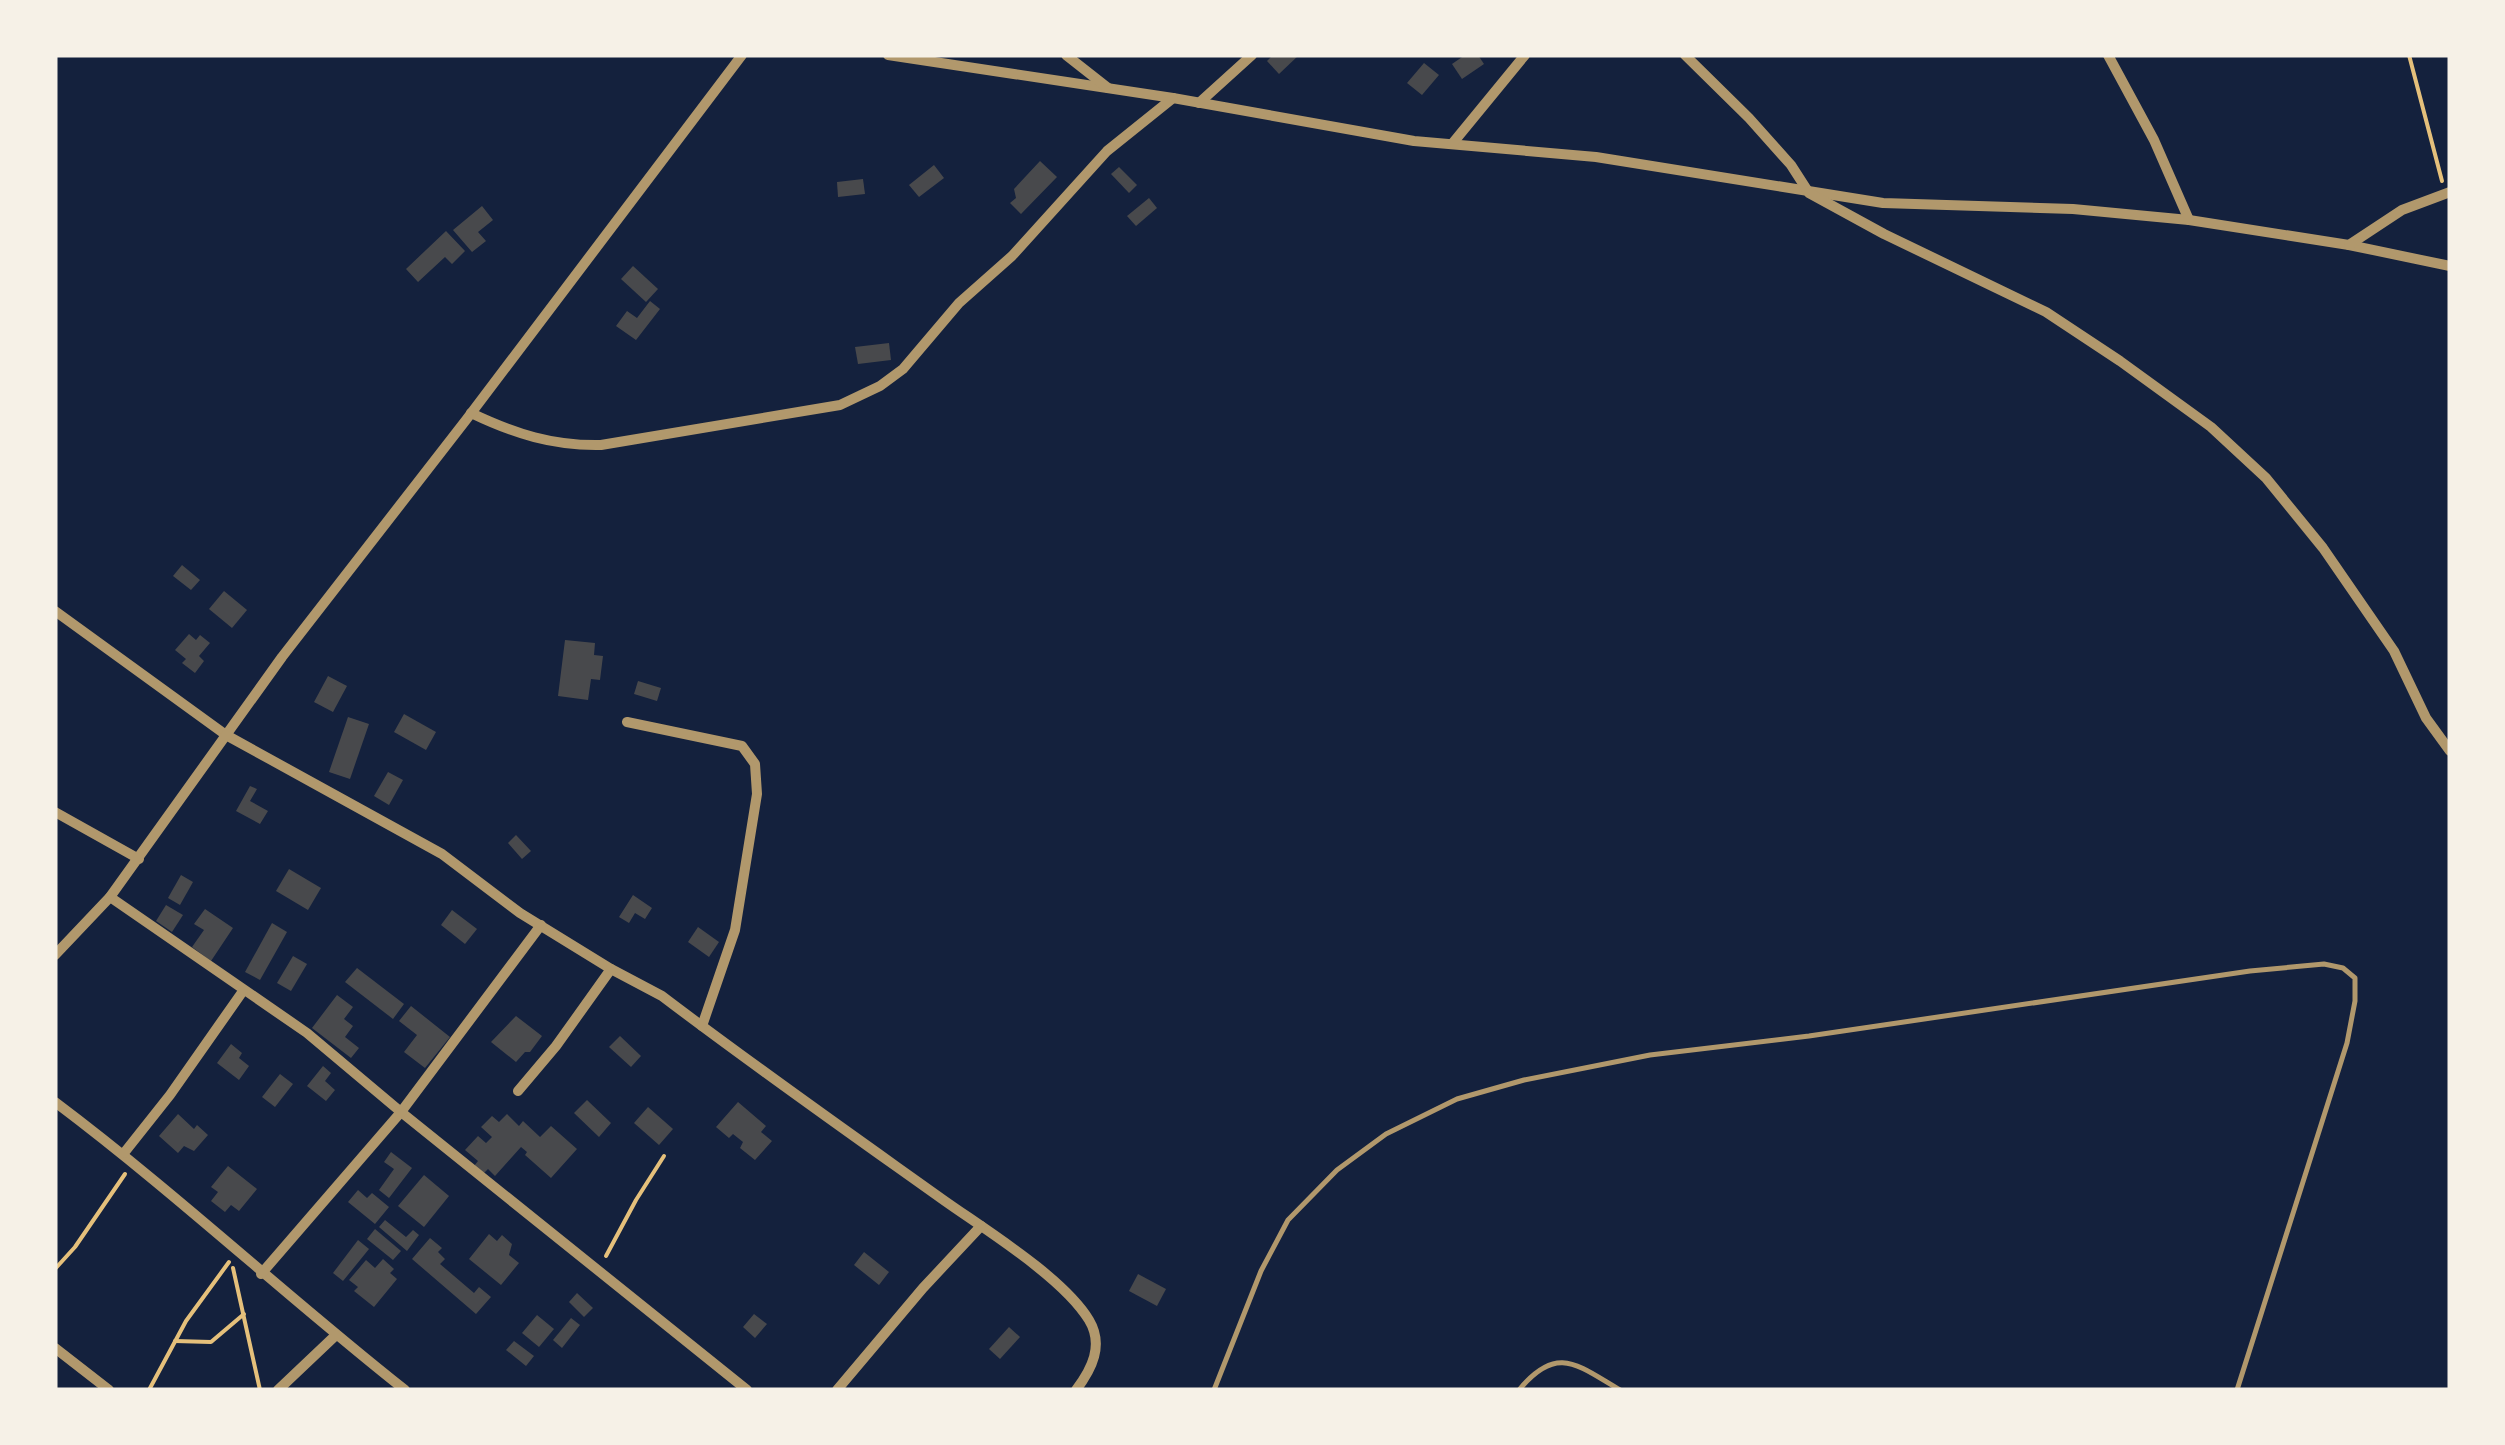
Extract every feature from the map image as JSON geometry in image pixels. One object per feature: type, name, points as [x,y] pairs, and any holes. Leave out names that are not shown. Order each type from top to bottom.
[{"type":"street","points":[[55,955],[110,897],[282,657],[742,55]]},
{"type":"street","points":[[888,55],[1173,98],[1414,141],[1596,157],[1883,202],[2073,209],[2190,220],[2349,245],[2450,266]]},
{"type":"street","points":[[1066,55],[1109,88]]},
{"type":"street","points":[[1199,103],[1252,55]]},
{"type":"street","points":[[1452,144],[1524,55]]},
{"type":"street","points":[[1685,55],[1749,118],[1791,165],[1809,192],[1900,242],[2046,312],[2120,360],[2210,427],[2266,478],[2323,548],[2394,651],[2426,718],[2450,751]]},
{"type":"street","points":[[2108,55],[2154,140],[2190,220]]},
{"type":"street","points":[[472,413],[496,425],[563,446],[601,446],[840,405],[880,386],[903,369],[959,303],[1021,246],[1107,151],[1173,98]]},
{"type":"street","points":[[2349,245],[2402,210],[2448,193]]},
{"type":"street","points":[[55,611],[226,736],[442,854],[541,925],[662,996],[981,1226],[1066,1292],[1090,1322],[1098,1349],[1076,1390]]},
{"type":"street","points":[[627,722],[742,746],[756,764],[757,794],[735,930],[702,1026]]},
{"type":"street","points":[[55,812],[139,859]]},
{"type":"street","points":[[110,897],[307,1033],[747,1390]]},
{"type":"street","points":[[261,1274],[401,1112],[541,925]]},
{"type":"street","points":[[518,1091],[612,970]]},
{"type":"street","points":[[128,1157],[243,992]]},
{"type":"street","points":[[55,1102],[128,1157],[261,1274],[405,1390]]},
{"type":"street","points":[[837,1390],[981,1226]]},
{"type":"street","points":[[278,1390],[336,1335]]},
{"type":"street","points":[[55,1348],[109,1390]]},
{"type":"lane","points":[[1214,1390],[1261,1271],[1288,1220],[1336,1170],[1386,1134],[1457,1098],[1524,1080],[1650,1056],[2250,970],[2324,964],[2342,968],[2355,978],[2347,1043],[2237,1390]]},
{"type":"lane","points":[[1519,1390],[1534,1372],[1558,1361],[1572,1362],[1620,1390]]},
{"type":"path","points":[[2409,55],[2448,193]]},
{"type":"path","points":[[598,1270],[664,1156]]},
{"type":"path","points":[[55,1269],[75,1247],[128,1157]]},
{"type":"path","points":[[149,1390],[175,1341],[232,1258],[260,1390]]},
{"type":"path","points":[[175,1341],[212,1342],[244,1314]]},
{"type":"building","points":[[1273,55],[1299,55],[1279,74],[1267,61]]},
{"type":"building","points":[[1465,55],[1478,55],[1484,64],[1462,79],[1452,64]]},
{"type":"building","points":[[1424,63],[1439,75],[1422,95],[1407,83]]},
{"type":"building","points":[[1040,161],[1057,177],[1021,214],[1010,203],[1016,198],[1014,189]]},
{"type":"building","points":[[934,165],[944,178],[919,197],[909,185]]},
{"type":"building","points":[[1119,167],[1137,185],[1129,193],[1111,174]]},
{"type":"building","points":[[863,179],[865,194],[838,197],[837,182]]},
{"type":"building","points":[[1149,198],[1157,208],[1136,226],[1127,216]]},
{"type":"building","points":[[482,206],[493,220],[478,232],[486,241],[472,252],[453,230]]},
{"type":"building","points":[[446,231],[465,251],[452,264],[445,257],[418,282],[406,269]]},
{"type":"building","points":[[633,266],[658,289],[646,302],[621,279]]},
{"type":"building","points":[[650,301],[660,309],[636,340],[616,326],[627,311],[637,318]]},
{"type":"building","points":[[889,343],[891,360],[858,364],[855,347]]},
{"type":"building","points":[[182,565],[200,580],[191,590],[173,576]]},
{"type":"building","points":[[224,591],[247,610],[232,628],[209,609]]},
{"type":"building","points":[[189,634],[196,640],[200,635],[210,643],[199,656],[204,661],[195,673],[182,663],[186,659],[175,650]]},
{"type":"building","points":[[565,640],[595,643],[594,655],[603,656],[600,680],[591,679],[588,700],[558,696]]},
{"type":"building","points":[[328,676],[347,686],[333,712],[314,702]]},
{"type":"building","points":[[638,681],[661,688],[657,701],[634,694]]},
{"type":"building","points":[[404,714],[436,732],[426,750],[394,732]]},
{"type":"building","points":[[348,717],[369,724],[350,779],[329,772]]},
{"type":"building","points":[[388,772],[403,780],[389,805],[374,796]]},
{"type":"building","points":[[250,786],[257,789],[250,801],[268,811],[260,824],[236,811]]},
{"type":"building","points":[[516,835],[531,851],[522,859],[508,843]]},
{"type":"building","points":[[289,869],[321,888],[308,910],[276,891]]},
{"type":"building","points":[[181,875],[193,882],[180,905],[168,898]]},
{"type":"building","points":[[633,895],[652,908],[645,919],[635,913],[629,923],[619,917]]},
{"type":"building","points":[[166,905],[183,915],[172,932],[156,921]]},
{"type":"building","points":[[205,909],[233,928],[211,961],[192,947],[204,930],[194,924]]},
{"type":"building","points":[[452,910],[477,929],[465,944],[441,925]]},
{"type":"building","points":[[272,923],[287,932],[260,980],[245,972]]},
{"type":"building","points":[[698,927],[719,942],[709,957],[688,942]]},
{"type":"building","points":[[293,956],[307,964],[291,991],[277,983]]},
{"type":"building","points":[[357,968],[404,1004],[393,1019],[345,982]]},
{"type":"building","points":[[337,995],[353,1007],[344,1019],[353,1026],[345,1037],[359,1048],[351,1058],[312,1028]]},
{"type":"building","points":[[411,1006],[450,1037],[425,1068],[404,1052],[417,1035],[399,1021]]},
{"type":"building","points":[[516,1016],[542,1036],[516,1062],[491,1042]]},
{"type":"building","points":[[620,1036],[641,1056],[631,1067],[609,1047]]},
{"type":"building","points":[[231,1044],[249,1066],[239,1080],[217,1063]]},
{"type":"building","points":[[323,1066],[331,1073],[325,1081],[335,1090],[326,1101],[307,1086]]},
{"type":"building","points":[[280,1074],[293,1084],[275,1107],[262,1097]]},
{"type":"building","points":[[587,1100],[611,1123],[599,1137],[574,1113]]},
{"type":"building","points":[[738,1102],[766,1126],[761,1132],[772,1141],[755,1160],[740,1148],[743,1142],[733,1134],[729,1138],[716,1127]]},
{"type":"building","points":[[648,1107],[673,1129],[659,1145],[634,1123]]},
{"type":"building","points":[[178,1114],[194,1129],[197,1125],[208,1135],[194,1151],[184,1146],[178,1153],[159,1136]]},
{"type":"building","points":[[507,1114],[519,1126],[523,1121],[540,1137],[551,1126],[577,1149],[551,1178],[521,1147],[495,1176],[488,1169],[483,1174],[474,1166],[478,1161],[465,1150],[478,1136],[486,1143],[492,1137],[481,1127],[492,1116],[499,1122]]},
{"type":"building","points":[[391,1152],[412,1168],[389,1198],[379,1190],[394,1169],[384,1162]]},
{"type":"building","points":[[228,1166],[257,1189],[239,1211],[231,1205],[225,1212],[211,1201],[218,1192],[211,1187]]},
{"type":"building","points":[[424,1175],[449,1196],[424,1227],[398,1206]]},
{"type":"building","points":[[358,1190],[367,1198],[372,1193],[389,1207],[375,1224],[348,1202]]},
{"type":"building","points":[[385,1220],[406,1237],[413,1230],[419,1235],[407,1251],[379,1227]]},
{"type":"building","points":[[375,1229],[401,1251],[393,1260],[367,1239]]},
{"type":"building","points":[[489,1234],[497,1241],[502,1235],[512,1244],[509,1255],[519,1263],[501,1285],[469,1259]]},
{"type":"building","points":[[430,1238],[442,1248],[438,1252],[445,1259],[440,1264],[474,1293],[479,1287],[491,1297],[476,1314],[412,1259]]},
{"type":"building","points":[[358,1240],[369,1249],[343,1281],[333,1273]]},
{"type":"building","points":[[864,1252],[889,1272],[879,1285],[854,1265]]},
{"type":"building","points":[[383,1259],[394,1269],[390,1273],[397,1279],[374,1307],[354,1291],[358,1287],[349,1280],[366,1260],[375,1268]]},
{"type":"building","points":[[1138,1274],[1166,1289],[1157,1306],[1129,1291]]},
{"type":"building","points":[[577,1293],[593,1308],[584,1317],[569,1302]]},
{"type":"building","points":[[754,1314],[767,1324],[755,1338],[743,1327]]},
{"type":"building","points":[[537,1315],[554,1329],[539,1347],[522,1333]]},
{"type":"building","points":[[571,1318],[580,1325],[562,1348],[553,1340]]},
{"type":"building","points":[[1009,1327],[1020,1337],[1000,1359],[989,1349]]},
{"type":"building","points":[[514,1341],[534,1356],[526,1366],[506,1350]]}]
